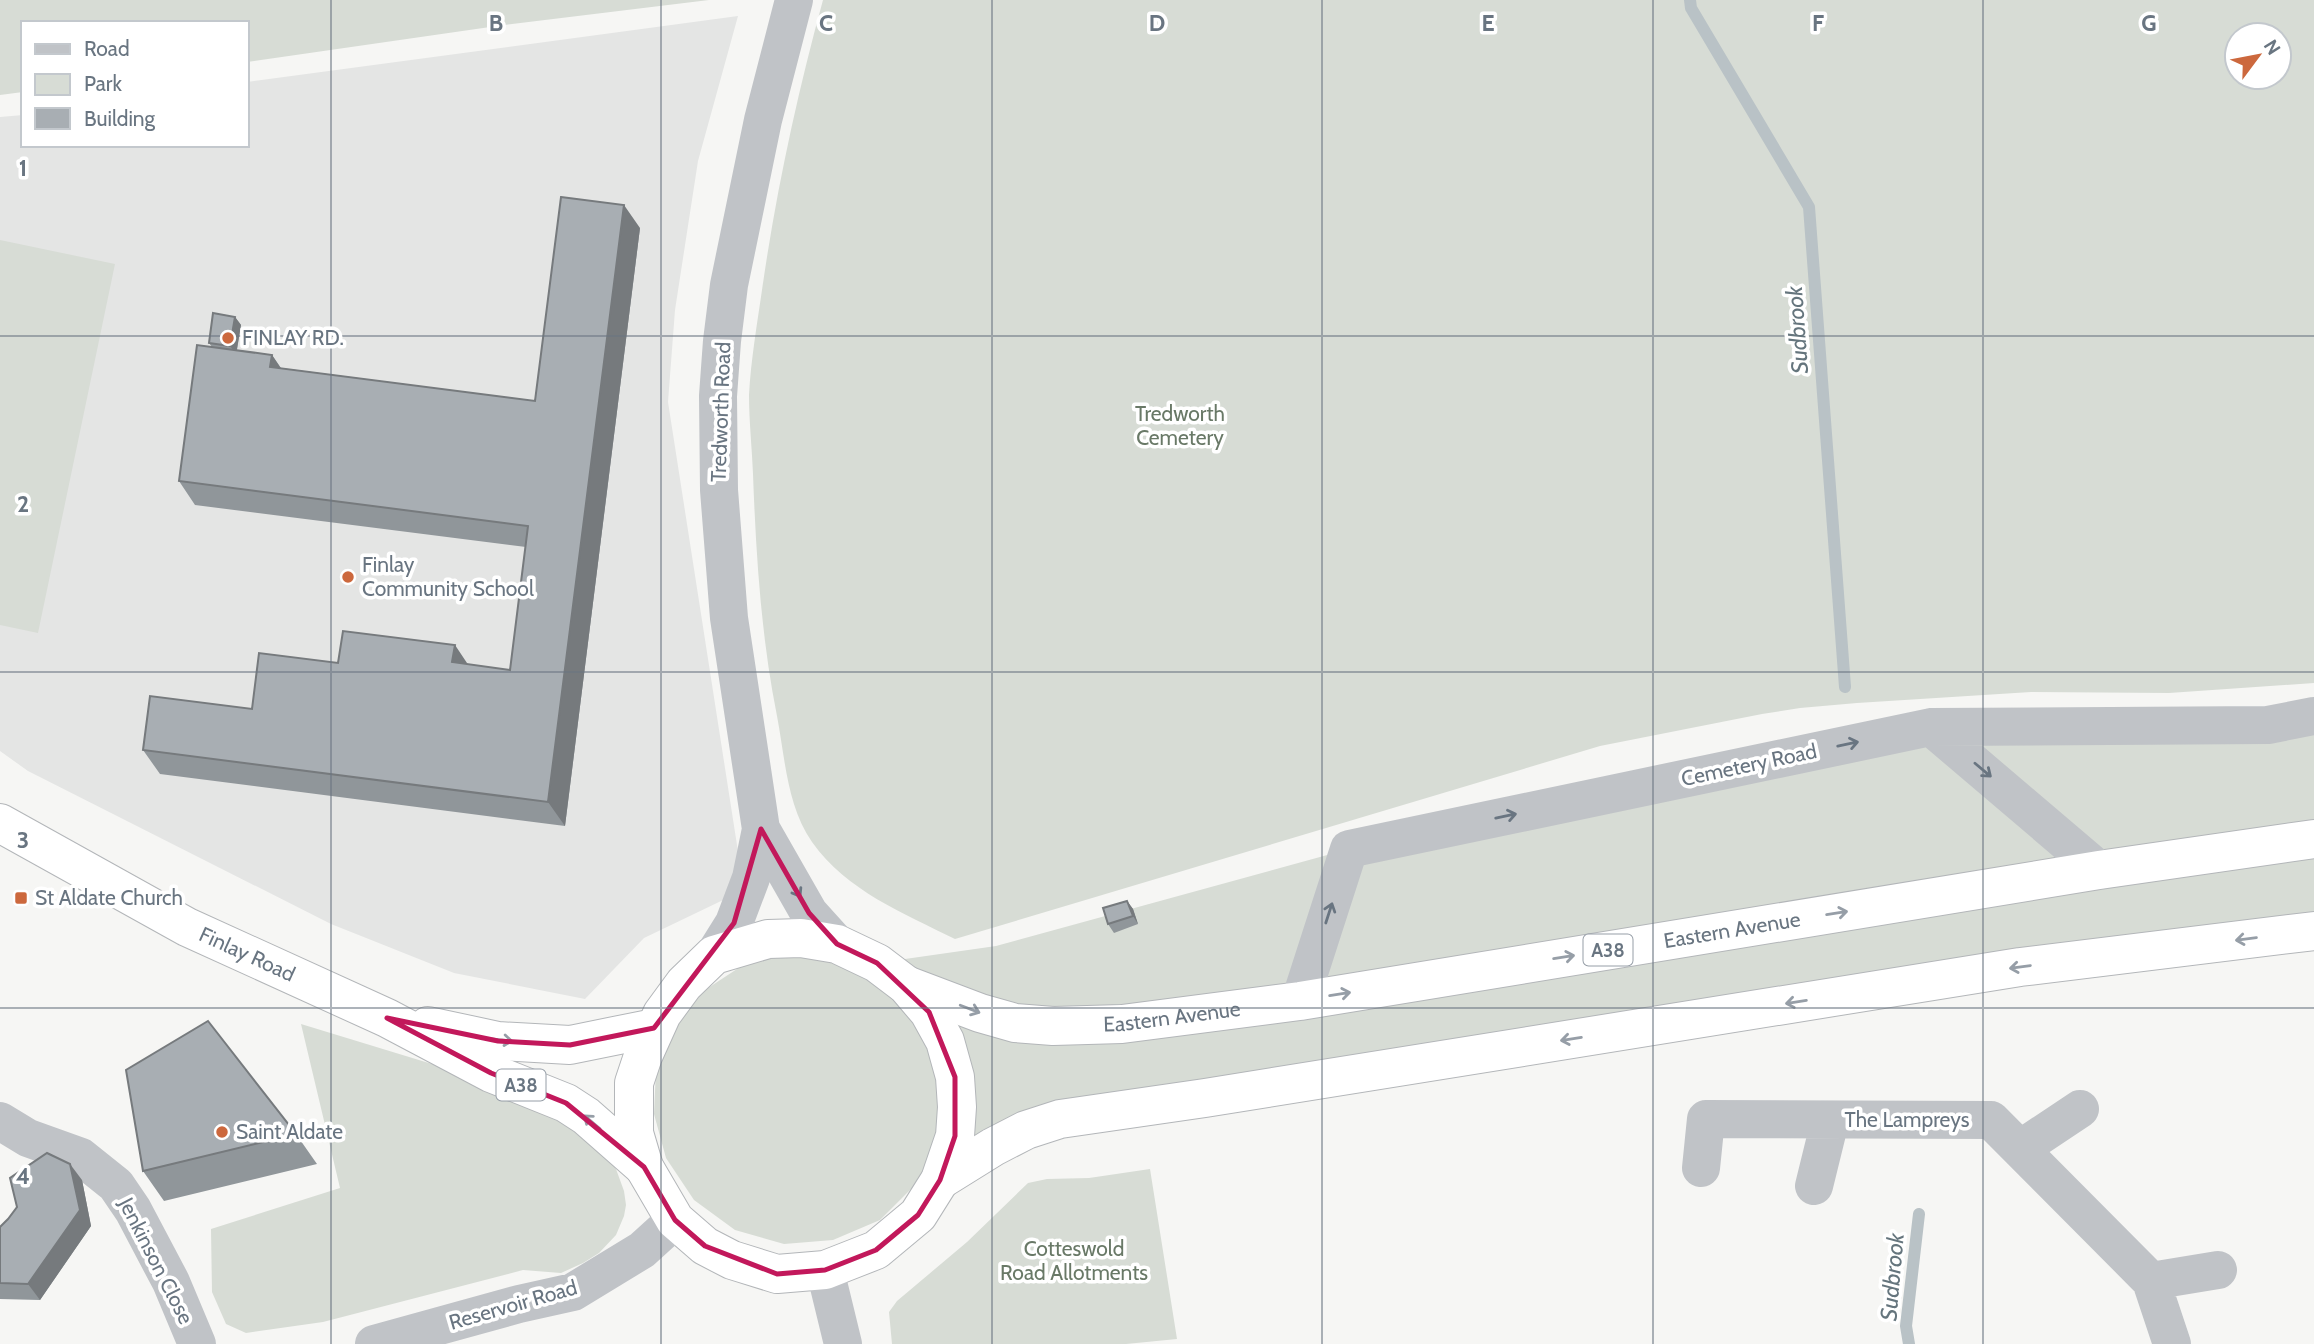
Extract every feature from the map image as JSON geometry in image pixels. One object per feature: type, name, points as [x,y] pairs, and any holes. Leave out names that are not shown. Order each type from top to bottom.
[{"type":"highway","name":"Finlay Road","points":[[0,823],[187,927],[387,1018],[491,1073],[566,1103],[586,1116],[644,1167]]},
{"type":"highway","name":"Eastern Avenue","points":[[906,985],[1015,1023],[1053,1026],[1122,1024],[1300,1001],[2099,870],[2314,839]]},
{"type":"highway","name":"A38","points":[[801,938],[837,944],[877,963],[906,985],[929,1012],[945,1041],[955,1077],[955,1136],[940,1180],[918,1215],[876,1250],[825,1270],[777,1274],[732,1260],[705,1246],[675,1220],[644,1167],[634,1133],[634,1083],[654,1028],[684,984],[714,955],[768,939],[801,938]]},
{"type":"highway","name":"A38","points":[[940,1180],[1026,1130],[1060,1119],[2020,967],[2310,938]]},
{"type":"highway","name":"Finlay Road","points":[[387,1018],[498,1041],[570,1045],[654,1028]]},
{"type":"street","name":"Tredworth Road","points":[[714,955],[734,923],[751,878],[761,829],[729,618],[719,490],[718,396],[729,285],[762,120],[794,0]]},
{"type":"street","name":"Cemetery Road","points":[[1300,1001],[1349,849],[1931,727],[2268,724],[2314,716]]},
{"type":"street","points":[[1931,727],[2099,870]]},
{"type":"street","name":"Tredworth Road","points":[[761,829],[809,913],[837,944]]},
{"type":"street","points":[[2020,1149],[2080,1109]]},
{"type":"street","name":"The Lampreys","points":[[1701,1168],[1706,1119],[1991,1120],[2151,1281],[2172,1344]]},
{"type":"street","name":"Jenkinson Close","points":[[0,1121],[28,1138],[81,1157],[116,1185],[133,1210],[171,1282],[197,1344]]},
{"type":"street","points":[[1814,1186],[1830,1121]]},
{"type":"street","name":"Reservoir Road","points":[[374,1344],[573,1292],[642,1250],[675,1220]]},
{"type":"street","points":[[825,1270],[843,1344]]},
{"type":"street","points":[[2151,1281],[2218,1270]]},
{"type":"highlighted area","points":[[761,829],[809,913],[837,944],[877,963],[929,1012],[955,1077],[955,1136],[940,1180],[918,1215],[876,1250],[825,1270],[777,1274],[705,1246],[675,1220],[644,1167],[566,1103],[491,1073],[387,1018],[498,1041],[570,1045],[654,1028],[734,923]]},
{"type":"shaded area","name":"Finlay Community School","points":[[738,16],[698,161],[675,310],[668,402],[744,890],[644,938],[585,999],[454,973],[331,924],[28,771],[0,751],[0,117],[21,115],[21,147],[248,147],[248,82]]},
{"type":"green space","points":[[0,0],[709,0],[504,25],[248,62],[248,21],[21,21],[21,92],[0,95]]},
{"type":"green space","name":"Tredworth Cemetery","points":[[823,0],[2314,0],[2314,683],[2169,693],[2031,692],[1857,703],[1762,714],[1600,746],[955,939],[877,899],[826,859],[812,842],[797,813],[785,765],[763,626],[749,395],[768,253],[796,108]]},
{"type":"green space","points":[[0,240],[115,264],[38,633],[0,625]]},
{"type":"green space","points":[[2314,716],[2314,931],[934,1148],[915,1185],[880,1220],[833,1240],[784,1244],[735,1230],[694,1200],[666,1158],[654,1114],[656,1069],[673,1027],[702,992],[740,967],[783,955],[877,963],[996,946],[1349,849],[1931,727]]},
{"type":"green space","points":[[301,1024],[491,1082],[586,1131],[616,1169],[624,1191],[624,1216],[616,1235],[599,1253],[561,1273],[523,1270],[323,1322],[246,1333],[226,1324],[212,1292],[211,1229],[340,1188]]},
{"type":"green space","name":"Cotteswold Road Allotments","points":[[1150,1169],[1177,1339],[1126,1344],[892,1344],[889,1312],[897,1301],[967,1242],[1028,1183]]},
{"type":"building","points":[[561,197],[624,205],[548,802],[143,750],[150,696],[252,709],[259,653],[338,663],[343,631],[455,645],[452,662],[510,670],[528,526],[179,481],[197,345],[272,355],[270,367],[535,401]]},
{"type":"building","points":[[213,313],[235,317],[230,346],[209,343]]},
{"type":"building","points":[[1127,901],[1133,916],[1108,924],[1103,908]]},
{"type":"building","name":"Saint Aldate","points":[[208,1021],[296,1134],[143,1171],[126,1070]]},
{"type":"building","points":[[47,1153],[70,1164],[80,1210],[28,1284],[0,1283],[0,1227],[17,1207],[10,1178]]},
{"type":"waterway","name":"Sudbrook","points":[[1690,0],[1691,8],[1809,207],[1845,687]]},
{"type":"waterway","name":"Sudbrook","points":[[1909,1344],[1906,1326],[1919,1214]]},
{"type":"place","name":"FINLAY RD.","points":[[228,338]]},
{"type":"place","name":"Finlay Community School","points":[[348,577]]},
{"type":"place","name":"St Aldate Church","points":[[21,898]]},
{"type":"place","name":"Saint Aldate","points":[[222,1132]]}]
